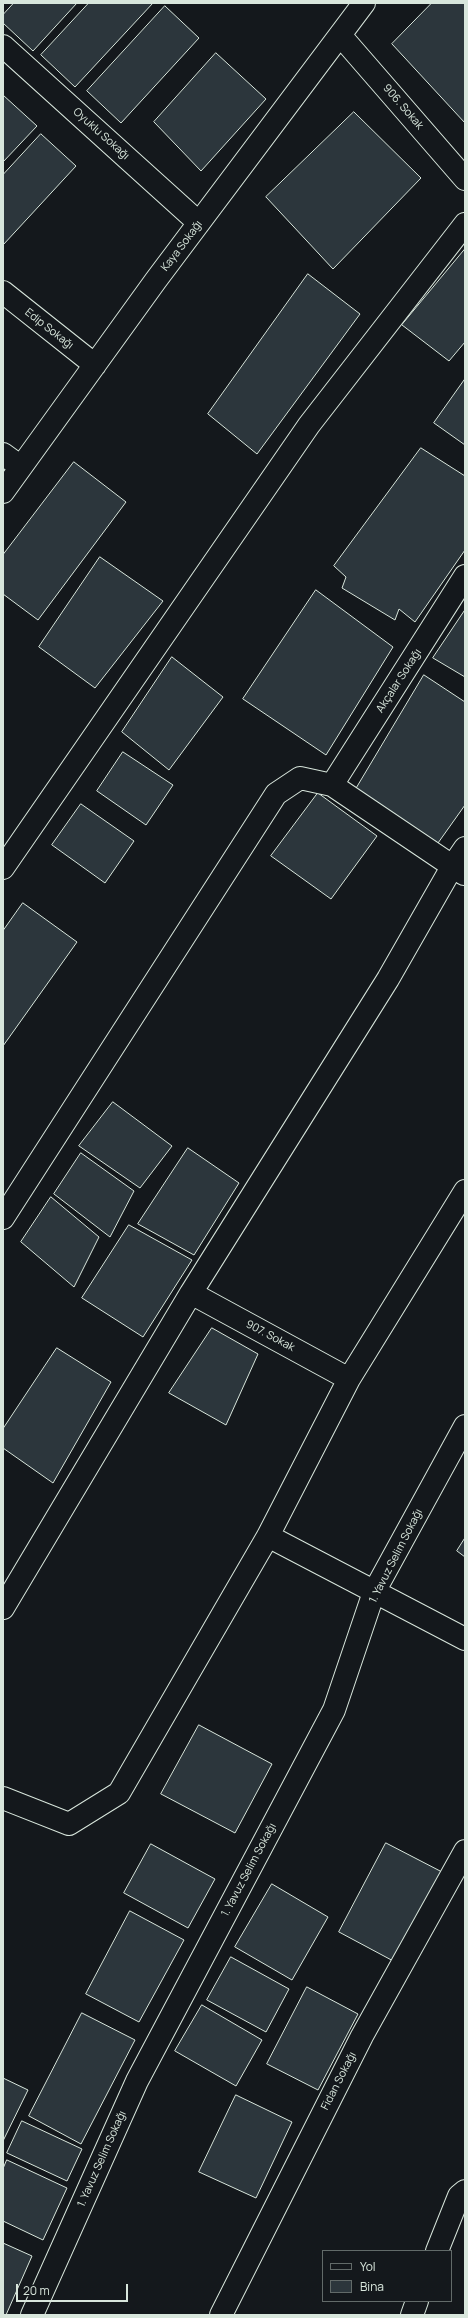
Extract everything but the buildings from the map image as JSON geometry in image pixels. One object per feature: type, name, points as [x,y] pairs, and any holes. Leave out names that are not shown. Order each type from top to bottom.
[{"type":"street","name":"Kaya Sokağı","points":[[3,492],[199,223],[364,3]]},
{"type":"street","name":"906. Sokak","points":[[340,35],[465,179]]},
{"type":"street","name":"Oyuklu Sokağı","points":[[3,46],[199,223]]},
{"type":"street","points":[[3,868],[309,425],[465,224]]},
{"type":"street","name":"Edip Sokağı","points":[[3,292],[95,365]]},
{"type":"street","points":[[3,454],[21,467]]},
{"type":"street","name":"Akçalar Sokağı","points":[[332,785],[465,576]]},
{"type":"street","points":[[3,1218],[276,794],[300,778],[332,785],[458,871]]},
{"type":"street","points":[[3,1608],[191,1293],[388,979],[458,871],[465,848]]},
{"type":"street","points":[[3,1798],[69,1824],[119,1793],[268,1536],[349,1379],[465,1191]]},
{"type":"street","name":"907. Sokak","points":[[191,1293],[349,1379]]},
{"type":"street","name":"1. Yavuz Selim Sokağı","points":[[32,2315],[137,2081],[334,1710],[374,1592],[465,1426]]},
{"type":"street","points":[[268,1536],[465,1639]]},
{"type":"street","name":"Fidan Sokağı","points":[[221,2315],[362,2036],[465,1851]]},
{"type":"street","points":[[437,2250],[459,2196],[465,2191]]},
{"type":"street","points":[[412,2315],[417,2302]]}]
